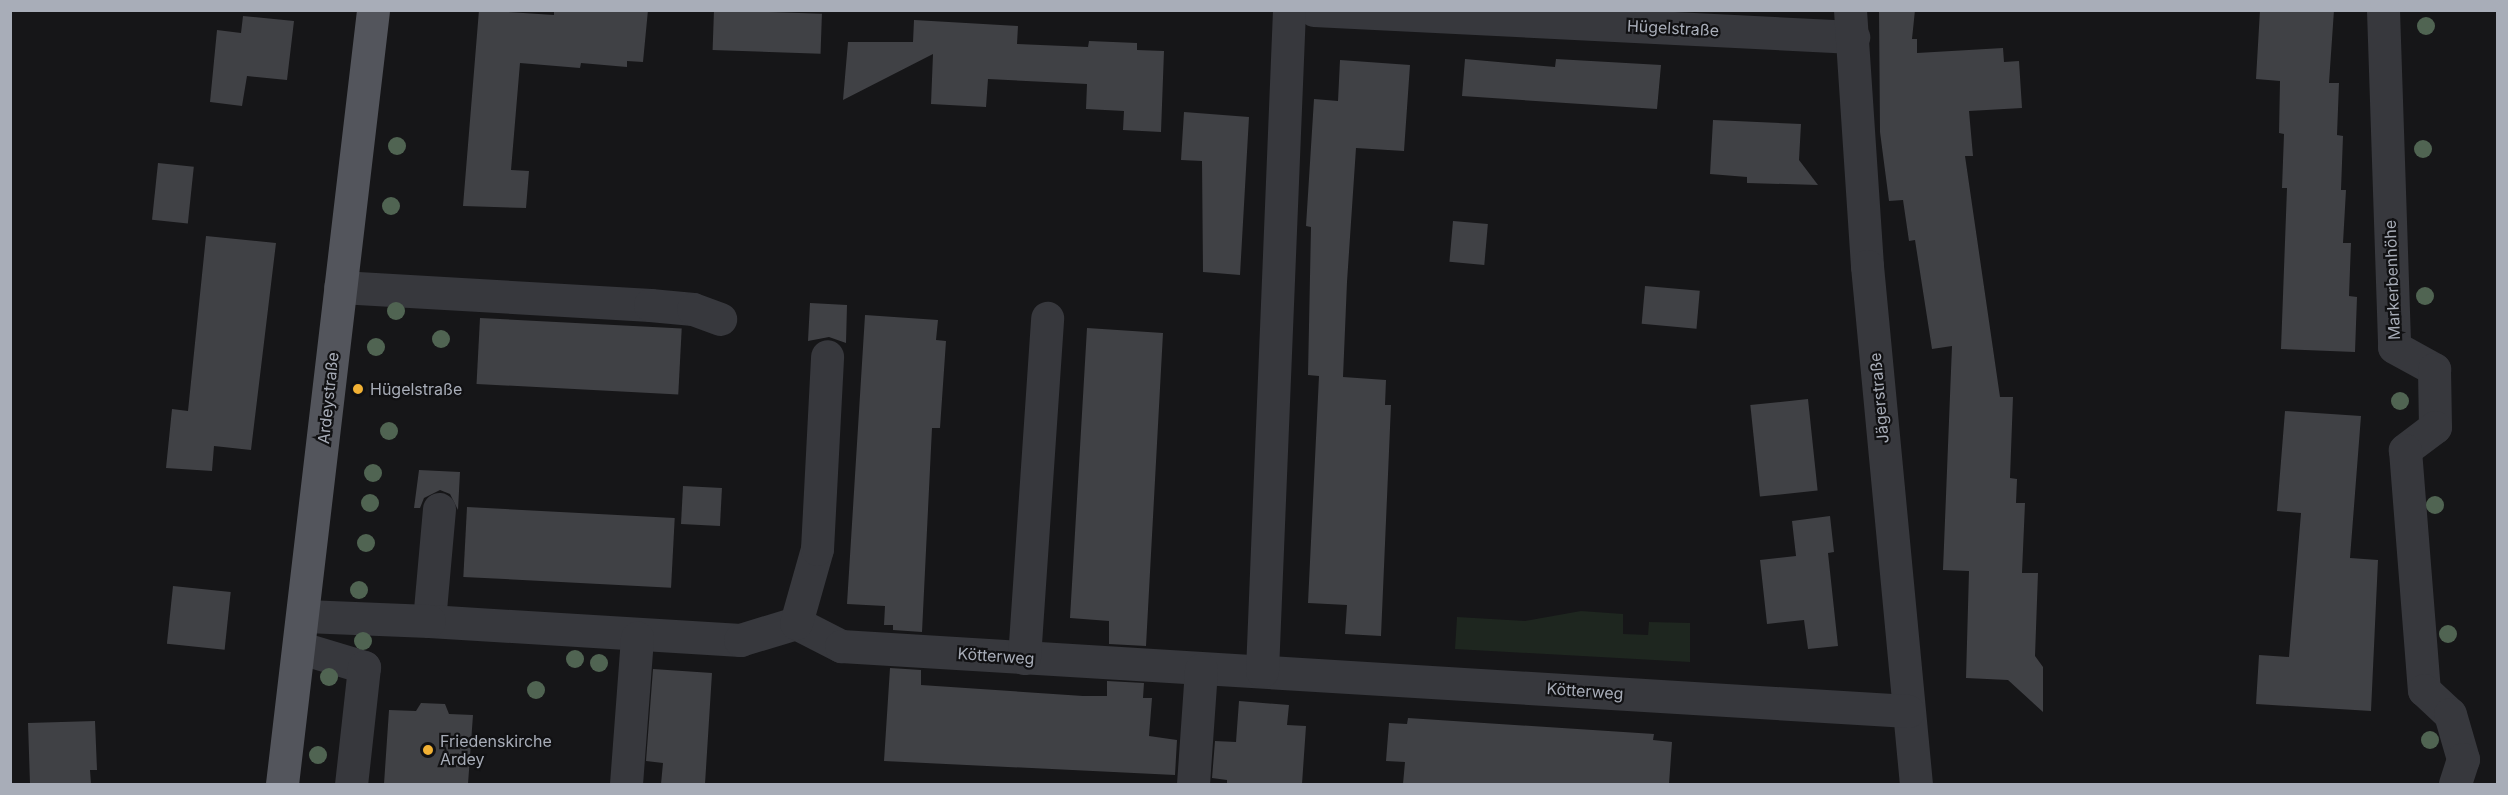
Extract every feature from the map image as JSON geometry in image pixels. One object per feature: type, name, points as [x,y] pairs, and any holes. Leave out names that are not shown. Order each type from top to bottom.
[{"type":"main road","name":"Ardeystraße","points":[[282,784],[301,648],[373,10]]},
{"type":"street","points":[[1262,671],[1289,10]]},
{"type":"street","name":"Hügelstraße","points":[[1314,10],[1851,24]]},
{"type":"street","name":"Markerbenhöhe","points":[[2384,10],[2394,347],[2434,369],[2435,427],[2405,450],[2424,690],[2450,714],[2463,759],[2455,784]]},
{"type":"street","name":"Jägerstraße","points":[[1851,24],[1867,266],[1916,784]]},
{"type":"street","points":[[340,287],[650,305],[693,309],[720,319]]},
{"type":"street","points":[[1024,658],[1047,318]]},
{"type":"street","points":[[304,616],[429,621],[637,637],[740,640],[796,623],[817,549],[827,356]]},
{"type":"street","points":[[429,621],[439,509]]},
{"type":"street","name":"Kötterweg","points":[[796,623],[841,646],[1908,711]]},
{"type":"street","points":[[626,784],[637,637]]},
{"type":"street","points":[[301,648],[364,667],[351,784]]},
{"type":"street","points":[[1193,784],[1201,669]]},
{"type":"shaded area","points":[[1581,611],[1623,614],[1623,634],[1648,635],[1649,622],[1690,623],[1690,662],[1455,649],[1457,617],[1525,621]]},
{"type":"building","points":[[479,10],[554,15],[554,10],[648,10],[643,62],[627,61],[627,67],[581,63],[580,68],[520,63],[511,170],[529,171],[526,208],[463,206]]},
{"type":"building","points":[[714,10],[822,14],[821,54],[713,50]]},
{"type":"building","points":[[1879,10],[1915,10],[1912,39],[1917,39],[1917,53],[2003,48],[2004,62],[2019,61],[2022,108],[1969,111],[1973,156],[1965,156],[2000,397],[2013,397],[2010,478],[2017,479],[2016,503],[2025,503],[2022,573],[2038,573],[2035,656],[2043,667],[2043,712],[2008,680],[1966,678],[1969,571],[1943,570],[1952,346],[1932,349],[1915,240],[1909,241],[1903,200],[1889,201],[1880,132]]},
{"type":"building","points":[[2260,10],[2334,10],[2329,83],[2339,83],[2337,135],[2343,136],[2341,190],[2346,190],[2343,243],[2351,243],[2349,296],[2357,297],[2355,352],[2281,349],[2287,188],[2282,188],[2284,134],[2279,133],[2280,81],[2256,79]]},
{"type":"building","points":[[243,16],[294,21],[287,80],[247,76],[242,106],[210,102],[217,30],[241,33]]},
{"type":"building","points":[[914,20],[1018,26],[1017,44],[1088,47],[1089,41],[1137,43],[1137,50],[1164,51],[1161,132],[1123,130],[1124,111],[1086,109],[1087,84],[988,79],[986,107],[931,104],[933,54],[843,100],[848,42],[913,42]]},
{"type":"building","points":[[1465,59],[1555,67],[1556,59],[1661,65],[1657,109],[1462,96]]},
{"type":"building","points":[[1340,60],[1410,65],[1404,151],[1356,148],[1347,282],[1343,377],[1386,380],[1385,405],[1391,405],[1381,636],[1345,634],[1347,605],[1308,603],[1319,376],[1308,375],[1311,227],[1306,226],[1314,99],[1338,101]]},
{"type":"building","points":[[1184,112],[1249,117],[1240,275],[1203,272],[1202,161],[1181,160]]},
{"type":"building","points":[[1713,120],[1801,124],[1799,160],[1818,185],[1747,183],[1747,177],[1710,174]]},
{"type":"building","points":[[158,163],[194,167],[188,223],[152,220]]},
{"type":"building","points":[[1453,221],[1488,224],[1484,265],[1449,262]]},
{"type":"building","points":[[206,236],[276,243],[251,450],[214,446],[212,471],[166,468],[172,409],[188,411]]},
{"type":"building","points":[[1645,286],[1700,291],[1696,329],[1642,324]]},
{"type":"building","points":[[810,303],[847,305],[846,343],[829,337],[808,341]]},
{"type":"building","points":[[865,315],[938,320],[936,340],[946,341],[940,428],[932,428],[922,632],[893,630],[893,625],[884,625],[885,606],[847,604]]},
{"type":"building","points":[[480,318],[682,329],[678,394],[477,384]]},
{"type":"building","points":[[1087,328],[1163,333],[1146,646],[1109,644],[1109,621],[1070,618]]},
{"type":"building","points":[[1808,399],[1818,490],[1760,497],[1750,405]]},
{"type":"building","points":[[2285,411],[2361,416],[2350,558],[2378,560],[2371,711],[2256,704],[2259,655],[2289,657],[2301,513],[2277,511]]},
{"type":"building","points":[[419,470],[460,472],[458,510],[450,494],[440,490],[424,498],[420,508],[414,508]]},
{"type":"building","points":[[683,486],[722,488],[720,526],[681,524]]},
{"type":"building","points":[[467,507],[675,518],[671,588],[463,577]]},
{"type":"building","points":[[1830,516],[1834,552],[1828,553],[1838,646],[1808,649],[1804,620],[1767,624],[1760,560],[1796,556],[1792,521]]},
{"type":"building","points":[[173,586],[231,592],[225,650],[167,644]]},
{"type":"building","points":[[890,668],[921,670],[921,685],[1083,696],[1107,696],[1107,681],[1144,683],[1143,698],[1152,698],[1149,736],[1177,740],[1175,775],[884,761]]},
{"type":"building","points":[[653,669],[712,673],[705,784],[661,784],[663,763],[646,761]]},
{"type":"building","points":[[1239,701],[1289,705],[1287,725],[1306,726],[1302,784],[1227,784],[1227,780],[1212,778],[1215,741],[1236,742]]},
{"type":"building","name":"Friedenskirche Ardey","points":[[421,703],[445,704],[449,714],[473,715],[468,784],[384,784],[389,710],[416,711]]},
{"type":"building","points":[[1408,718],[1654,734],[1653,740],[1672,742],[1669,784],[1403,784],[1405,762],[1386,761],[1389,723],[1407,724]]},
{"type":"building","points":[[95,721],[97,770],[90,770],[91,784],[30,784],[28,723]]},
{"type":"place","name":"Hügelstraße","points":[[358,389]]},
{"type":"place","name":"Friedenskirche Ardey","points":[[428,750]]}]
